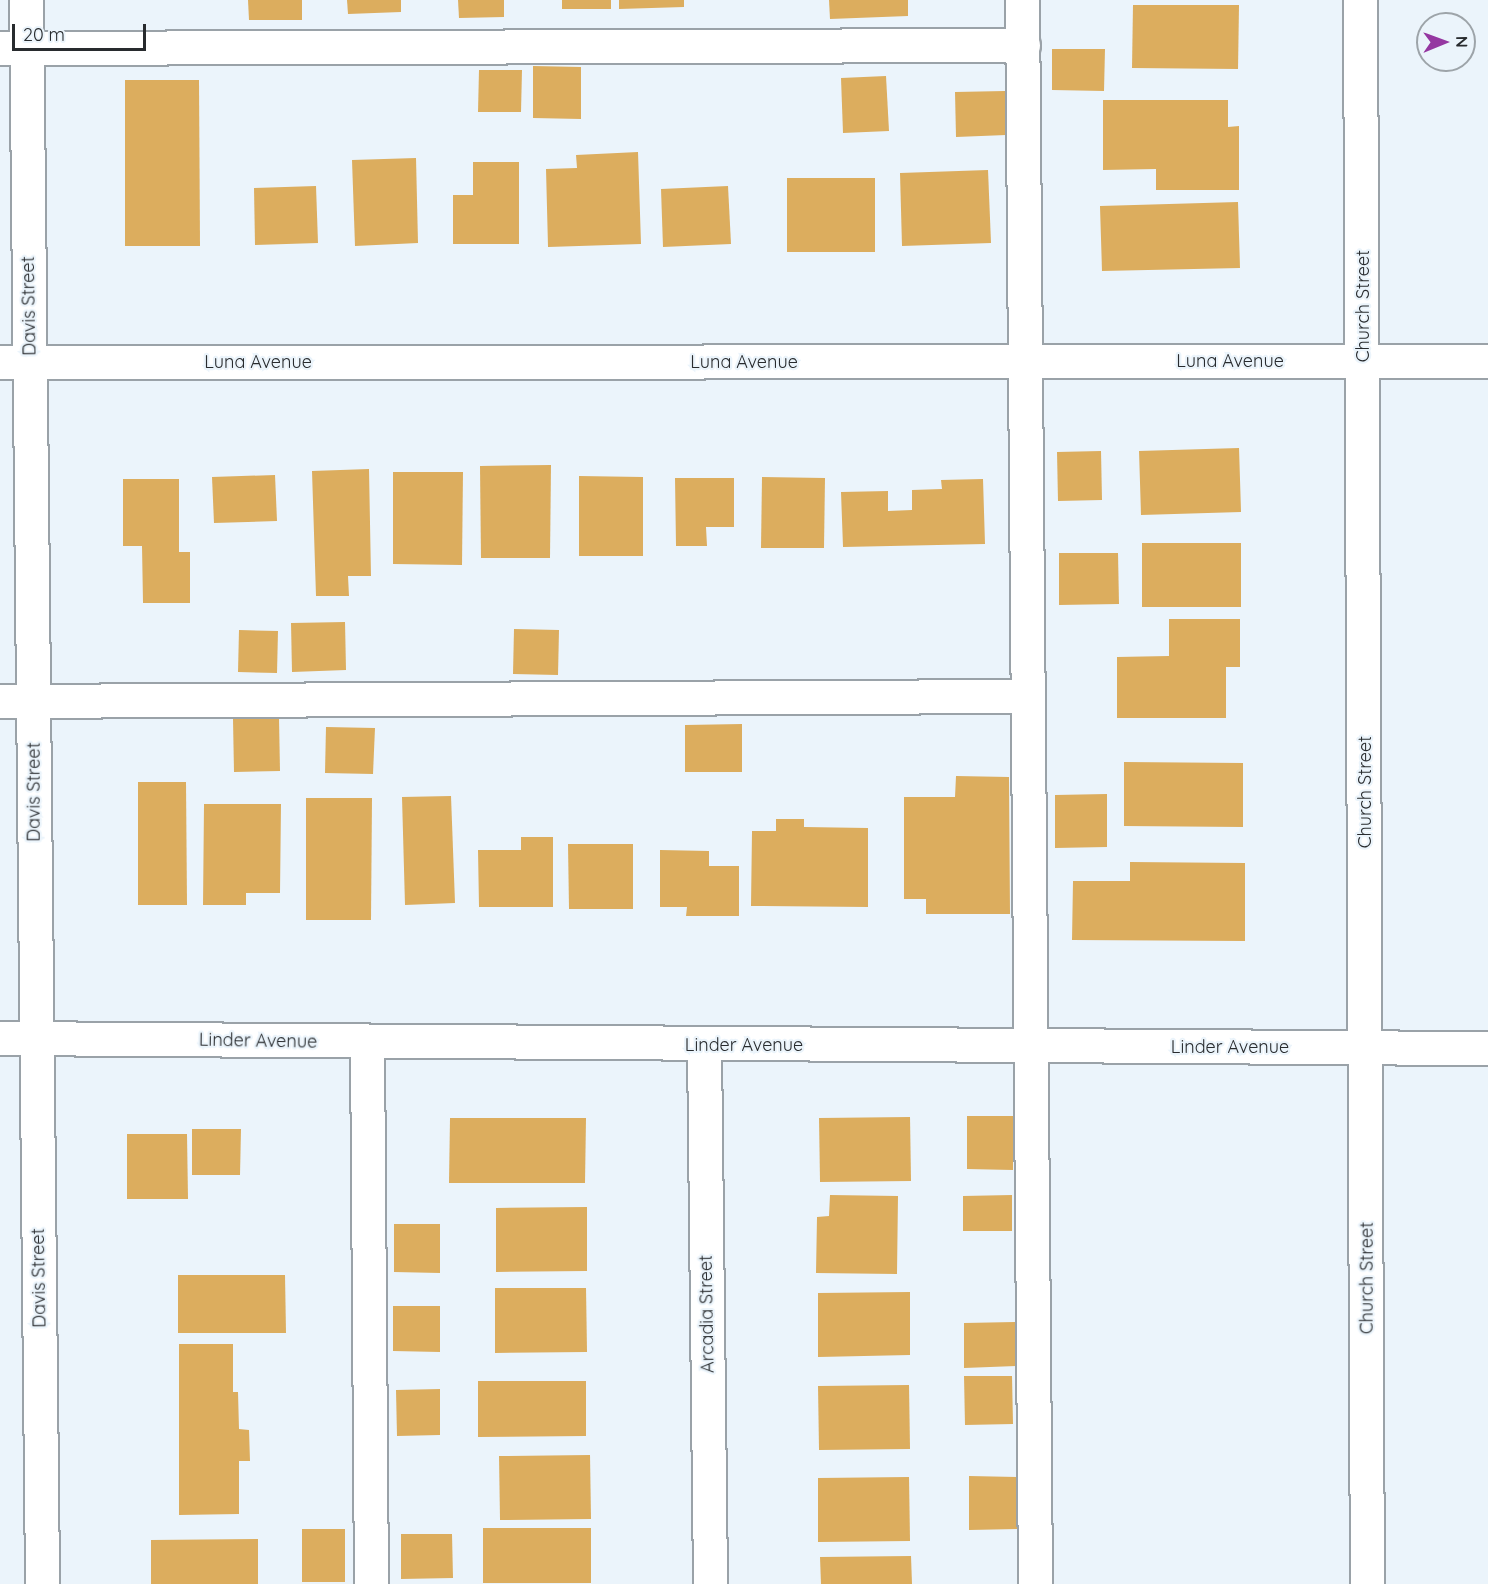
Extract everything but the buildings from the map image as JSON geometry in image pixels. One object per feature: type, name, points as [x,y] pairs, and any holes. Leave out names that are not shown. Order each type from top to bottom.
[{"type":"street","name":"Davis Street","points":[[26,0],[13,48],[15,362],[33,701],[42,1584]]},
{"type":"street","points":[[1022,0],[1035,1584]]},
{"type":"street","name":"Church Street","points":[[1360,0],[1367,1584]]},
{"type":"street","points":[[13,48],[1023,45]]},
{"type":"street","name":"Luna Avenue","points":[[15,362],[1488,361]]},
{"type":"street","points":[[0,701],[1028,696]]},
{"type":"street","name":"Linder Avenue","points":[[0,1038],[704,1045],[1488,1048]]},
{"type":"street","points":[[367,1042],[371,1584]]},
{"type":"street","name":"Arcadia Street","points":[[704,1045],[710,1584]]}]
